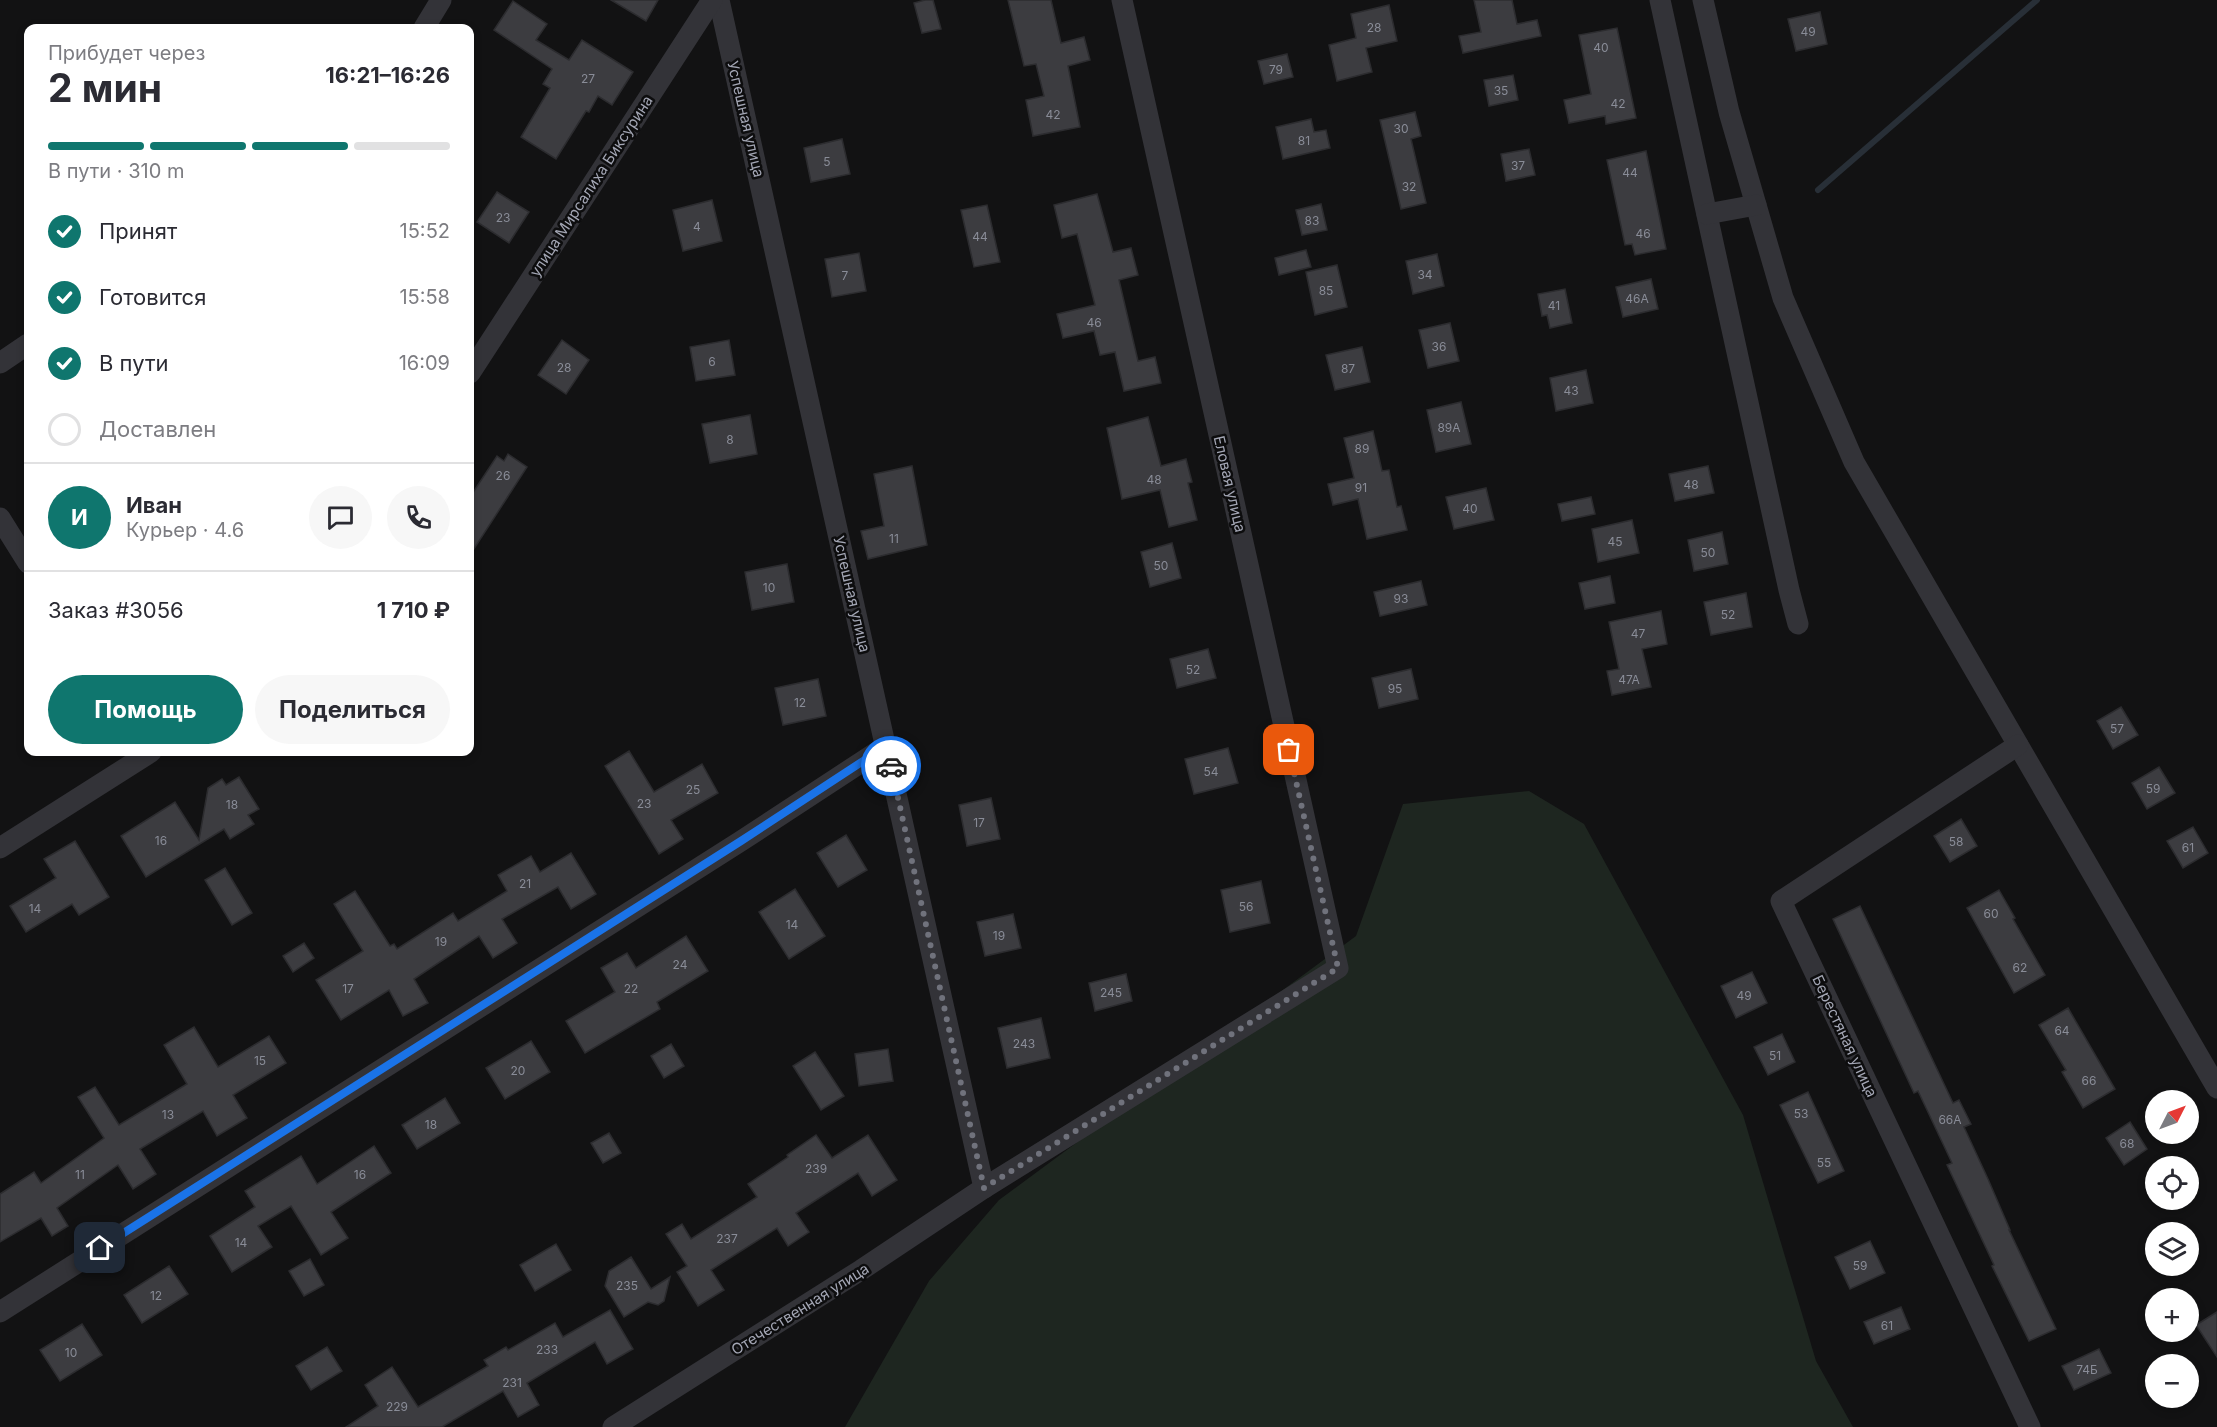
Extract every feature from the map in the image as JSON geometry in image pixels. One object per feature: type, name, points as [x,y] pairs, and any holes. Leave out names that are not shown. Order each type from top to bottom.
[{"type":"street","points":[[426,24],[441,0]]},
{"type":"street","name":"улица Мирсалиха Биксурина","points":[[474,367],[712,0]]},
{"type":"street","name":"Успешная улица","points":[[719,0],[984,1188]]},
{"type":"street","name":"Еловая улица","points":[[1122,0],[1338,968]]},
{"type":"street","points":[[1660,0],[1798,624]]},
{"type":"street","points":[[1703,0],[1729,112],[1783,298],[1854,462],[2217,1088]]},
{"type":"street","points":[[1707,214],[1756,205]]},
{"type":"street","points":[[0,363],[24,347]]},
{"type":"street","points":[[0,518],[24,557]]},
{"type":"street","name":"Берестяная улица","points":[[2018,745],[1781,901],[2030,1427]]},
{"type":"street","points":[[0,1312],[711,860],[886,746]]},
{"type":"street","points":[[0,848],[143,756]]},
{"type":"street","name":"Отечественная улица","points":[[613,1427],[861,1270],[984,1188],[1338,968]]},
{"type":"shaded area","points":[[1529,791],[1584,824],[1743,1115],[1816,1361],[1853,1427],[845,1427],[929,1281],[999,1200],[1356,936],[1403,804]]},
{"type":"building","points":[[611,0],[658,0],[646,21]]},
{"type":"building","points":[[933,0],[941,29],[922,33],[914,3]]},
{"type":"building","points":[[1008,0],[1051,0],[1061,43],[1084,37],[1090,60],[1068,66],[1080,127],[1033,136],[1026,100],[1044,96],[1036,64],[1024,66]]},
{"type":"building","points":[[1474,0],[1512,0],[1517,24],[1537,20],[1541,36],[1463,53],[1459,36],[1481,32]]},
{"type":"building","points":[[513,1],[547,24],[536,40],[569,60],[582,40],[633,72],[612,105],[598,96],[556,159],[521,137],[550,88],[543,84],[552,69],[494,30]]},
{"type":"building","points":[[1389,5],[1397,41],[1366,48],[1372,72],[1337,81],[1329,45],[1356,38],[1351,14]]},
{"type":"building","points":[[1820,12],[1827,44],[1796,51],[1788,19]]},
{"type":"building","points":[[1617,28],[1636,118],[1606,124],[1605,116],[1569,123],[1564,100],[1591,94],[1579,35]]},
{"type":"building","points":[[1287,54],[1293,77],[1264,84],[1258,61]]},
{"type":"building","points":[[1513,75],[1518,100],[1489,106],[1484,80]]},
{"type":"building","points":[[1415,112],[1421,136],[1411,139],[1426,203],[1401,209],[1380,120]]},
{"type":"building","points":[[1311,119],[1314,132],[1326,130],[1330,148],[1283,159],[1276,127]]},
{"type":"building","points":[[842,139],[850,174],[811,182],[804,148]]},
{"type":"building","points":[[1529,149],[1535,175],[1506,181],[1501,154]]},
{"type":"building","points":[[1646,151],[1666,249],[1635,255],[1632,244],[1625,245],[1607,160]]},
{"type":"building","points":[[497,192],[529,212],[509,243],[477,222]]},
{"type":"building","points":[[1097,194],[1113,252],[1131,248],[1138,275],[1119,280],[1138,361],[1155,357],[1161,383],[1124,391],[1115,352],[1100,355],[1094,331],[1063,338],[1057,314],[1095,305],[1077,234],[1062,238],[1054,205]]},
{"type":"building","points":[[712,200],[722,241],[683,251],[673,210]]},
{"type":"building","points":[[1321,204],[1327,230],[1302,235],[1296,210]]},
{"type":"building","points":[[987,205],[1000,262],[974,267],[961,210]]},
{"type":"building","points":[[1306,250],[1311,267],[1279,275],[1275,258]]},
{"type":"building","points":[[859,253],[866,291],[832,297],[825,259]]},
{"type":"building","points":[[1437,254],[1444,286],[1413,294],[1406,261]]},
{"type":"building","points":[[1337,265],[1347,307],[1315,315],[1306,272]]},
{"type":"building","points":[[1651,279],[1658,309],[1623,317],[1616,287]]},
{"type":"building","points":[[1565,289],[1572,323],[1550,328],[1547,315],[1542,316],[1538,294]]},
{"type":"building","points":[[1450,323],[1459,361],[1428,368],[1419,330]]},
{"type":"building","points":[[562,340],[589,360],[566,394],[538,375]]},
{"type":"building","points":[[729,340],[735,375],[696,381],[690,347]]},
{"type":"building","points":[[1362,347],[1370,382],[1335,390],[1326,355]]},
{"type":"building","points":[[1586,370],[1593,403],[1556,411],[1550,378]]},
{"type":"building","points":[[1461,402],[1471,444],[1436,452],[1427,410]]},
{"type":"building","points":[[750,415],[757,454],[710,463],[702,424]]},
{"type":"building","points":[[1148,417],[1161,466],[1186,459],[1192,482],[1188,483],[1197,520],[1169,527],[1160,490],[1122,499],[1107,428]]},
{"type":"building","points":[[1373,431],[1382,471],[1389,470],[1397,507],[1401,506],[1407,530],[1367,539],[1358,499],[1333,505],[1328,484],[1354,478],[1344,438]]},
{"type":"building","points":[[508,454],[527,467],[474,549],[474,491],[497,456],[504,461]]},
{"type":"building","points":[[912,466],[927,545],[868,559],[861,531],[884,526],[874,474]]},
{"type":"building","points":[[1708,466],[1714,493],[1675,501],[1669,474]]},
{"type":"building","points":[[1486,488],[1494,520],[1454,529],[1446,497]]},
{"type":"building","points":[[1591,497],[1595,514],[1562,521],[1558,504]]},
{"type":"building","points":[[1632,520],[1639,553],[1598,562],[1592,529]]},
{"type":"building","points":[[1722,532],[1728,564],[1694,571],[1688,540]]},
{"type":"building","points":[[1172,543],[1181,578],[1150,587],[1141,552]]},
{"type":"building","points":[[787,564],[794,602],[752,610],[745,572]]},
{"type":"building","points":[[1610,576],[1615,603],[1585,609],[1579,583]]},
{"type":"building","points":[[1421,581],[1427,605],[1380,616],[1374,592]]},
{"type":"building","points":[[1746,593],[1752,627],[1711,635],[1704,602]]},
{"type":"building","points":[[1661,611],[1667,644],[1642,649],[1651,687],[1612,695],[1607,671],[1619,669],[1609,622]]},
{"type":"building","points":[[1208,649],[1216,678],[1177,688],[1170,659]]},
{"type":"building","points":[[1411,669],[1418,699],[1379,708],[1372,678]]},
{"type":"building","points":[[818,679],[826,716],[783,725],[775,688]]},
{"type":"building","points":[[2121,707],[2138,735],[2113,749],[2097,721]]},
{"type":"building","points":[[1228,748],[1238,783],[1194,794],[1185,759]]},
{"type":"building","points":[[629,751],[654,792],[702,764],[718,793],[671,820],[683,839],[659,854],[605,766]]},
{"type":"building","points":[[2159,767],[2175,793],[2147,809],[2132,783]]},
{"type":"building","points":[[239,777],[259,809],[248,815],[254,824],[230,839],[224,829],[146,877],[121,836],[175,802],[199,840],[208,788],[222,779],[226,785]]},
{"type":"building","points":[[991,798],[1000,839],[967,846],[959,805]]},
{"type":"building","points":[[1961,819],[1977,846],[1950,862],[1934,836]]},
{"type":"building","points":[[2193,827],[2208,853],[2183,868],[2167,841]]},
{"type":"building","points":[[846,835],[867,870],[838,887],[817,853]]},
{"type":"building","points":[[75,841],[109,897],[79,915],[72,904],[26,932],[10,906],[56,878],[44,859]]},
{"type":"building","points":[[571,853],[596,894],[571,909],[558,887],[502,919],[517,943],[493,958],[479,936],[414,979],[428,1003],[403,1016],[389,990],[341,1020],[316,980],[363,951],[334,904],[355,891],[390,946],[394,944],[397,949],[453,913],[458,921],[507,891],[498,875],[531,856],[540,872]]},
{"type":"building","points":[[225,868],[252,913],[232,925],[205,880]]},
{"type":"building","points":[[1261,881],[1270,923],[1230,932],[1221,890]]},
{"type":"building","points":[[795,889],[825,936],[789,959],[759,912]]},
{"type":"building","points":[[1999,890],[2045,975],[2014,993],[1967,908]]},
{"type":"building","points":[[1860,906],[1953,1103],[1959,1100],[1971,1124],[1964,1127],[2056,1329],[2029,1341],[1992,1266],[1994,1265],[1947,1165],[1952,1163],[1918,1091],[1914,1093],[1833,919]]},
{"type":"building","points":[[1013,914],[1021,948],[985,956],[977,922]]},
{"type":"building","points":[[686,936],[708,971],[657,1002],[660,1009],[585,1053],[566,1021],[615,992],[601,968],[627,953],[636,968]]},
{"type":"building","points":[[304,943],[314,958],[293,972],[283,956]]},
{"type":"building","points":[[1752,972],[1767,1003],[1736,1018],[1721,986]]},
{"type":"building","points":[[1126,974],[1132,1001],[1095,1011],[1089,983]]},
{"type":"building","points":[[2068,1008],[2115,1089],[2083,1108],[2062,1072],[2066,1070],[2039,1025]]},
{"type":"building","points":[[1041,1018],[1050,1058],[1007,1068],[998,1028]]},
{"type":"building","points":[[194,1027],[218,1067],[269,1036],[286,1063],[233,1095],[247,1118],[217,1136],[203,1111],[140,1149],[156,1174],[133,1189],[118,1165],[57,1208],[68,1226],[52,1236],[41,1218],[0,1242],[0,1194],[34,1172],[41,1183],[104,1138],[78,1097],[95,1087],[119,1125],[187,1084],[164,1045]]},
{"type":"building","points":[[1782,1034],[1795,1062],[1768,1075],[1754,1047]]},
{"type":"building","points":[[531,1041],[550,1072],[505,1099],[486,1068]]},
{"type":"building","points":[[671,1044],[684,1066],[664,1078],[651,1056]]},
{"type":"building","points":[[888,1049],[893,1081],[859,1086],[855,1054]]},
{"type":"building","points":[[815,1052],[844,1096],[821,1110],[793,1066]]},
{"type":"building","points":[[1808,1092],[1844,1171],[1818,1183],[1780,1105]]},
{"type":"building","points":[[445,1098],[460,1123],[417,1149],[402,1125]]},
{"type":"building","points":[[2130,1122],[2147,1149],[2124,1165],[2106,1138]]},
{"type":"building","points":[[609,1133],[621,1153],[603,1163],[591,1143]]},
{"type":"building","points":[[816,1135],[832,1158],[868,1135],[897,1180],[872,1196],[858,1173],[796,1213],[809,1232],[788,1246],[777,1228],[711,1270],[724,1290],[698,1306],[677,1272],[687,1266],[666,1234],[682,1224],[691,1239],[757,1197],[748,1184]]},
{"type":"building","points":[[374,1146],[391,1173],[331,1212],[348,1238],[321,1255],[291,1206],[258,1226],[272,1247],[232,1272],[210,1236],[255,1207],[245,1191],[301,1156],[317,1184]]},
{"type":"building","points":[[1870,1241],[1885,1273],[1850,1289],[1835,1257]]},
{"type":"building","points":[[556,1244],[571,1270],[535,1291],[520,1265]]},
{"type":"building","points":[[631,1257],[651,1289],[670,1277],[664,1301],[658,1305],[648,1302],[624,1317],[605,1286],[609,1271]]},
{"type":"building","points":[[310,1259],[324,1285],[304,1296],[289,1271]]},
{"type":"building","points":[[169,1266],[188,1294],[142,1323],[124,1295]]},
{"type":"building","points":[[1901,1307],[1910,1329],[1874,1344],[1864,1322]]},
{"type":"building","points":[[610,1310],[633,1349],[607,1364],[595,1342],[527,1383],[539,1405],[518,1417],[503,1391],[442,1427],[346,1427],[378,1406],[365,1385],[392,1367],[418,1407],[488,1366],[484,1360],[506,1347],[508,1350],[555,1323],[563,1337]]},
{"type":"building","points":[[2217,1312],[2217,1357],[2199,1330],[2199,1323]]},
{"type":"building","points":[[82,1324],[102,1355],[60,1381],[40,1350]]},
{"type":"building","points":[[327,1347],[342,1371],[311,1390],[296,1366]]},
{"type":"building","points":[[2099,1349],[2111,1373],[2074,1390],[2062,1366]]},
{"type":"waterway","points":[[1818,190],[2037,0]]},
{"type":"way so far","points":[[891,766],[984,1188],[1338,968],[1289,750]]},
{"type":"route","points":[[100,1248],[741,841],[886,746],[891,766]]}]
